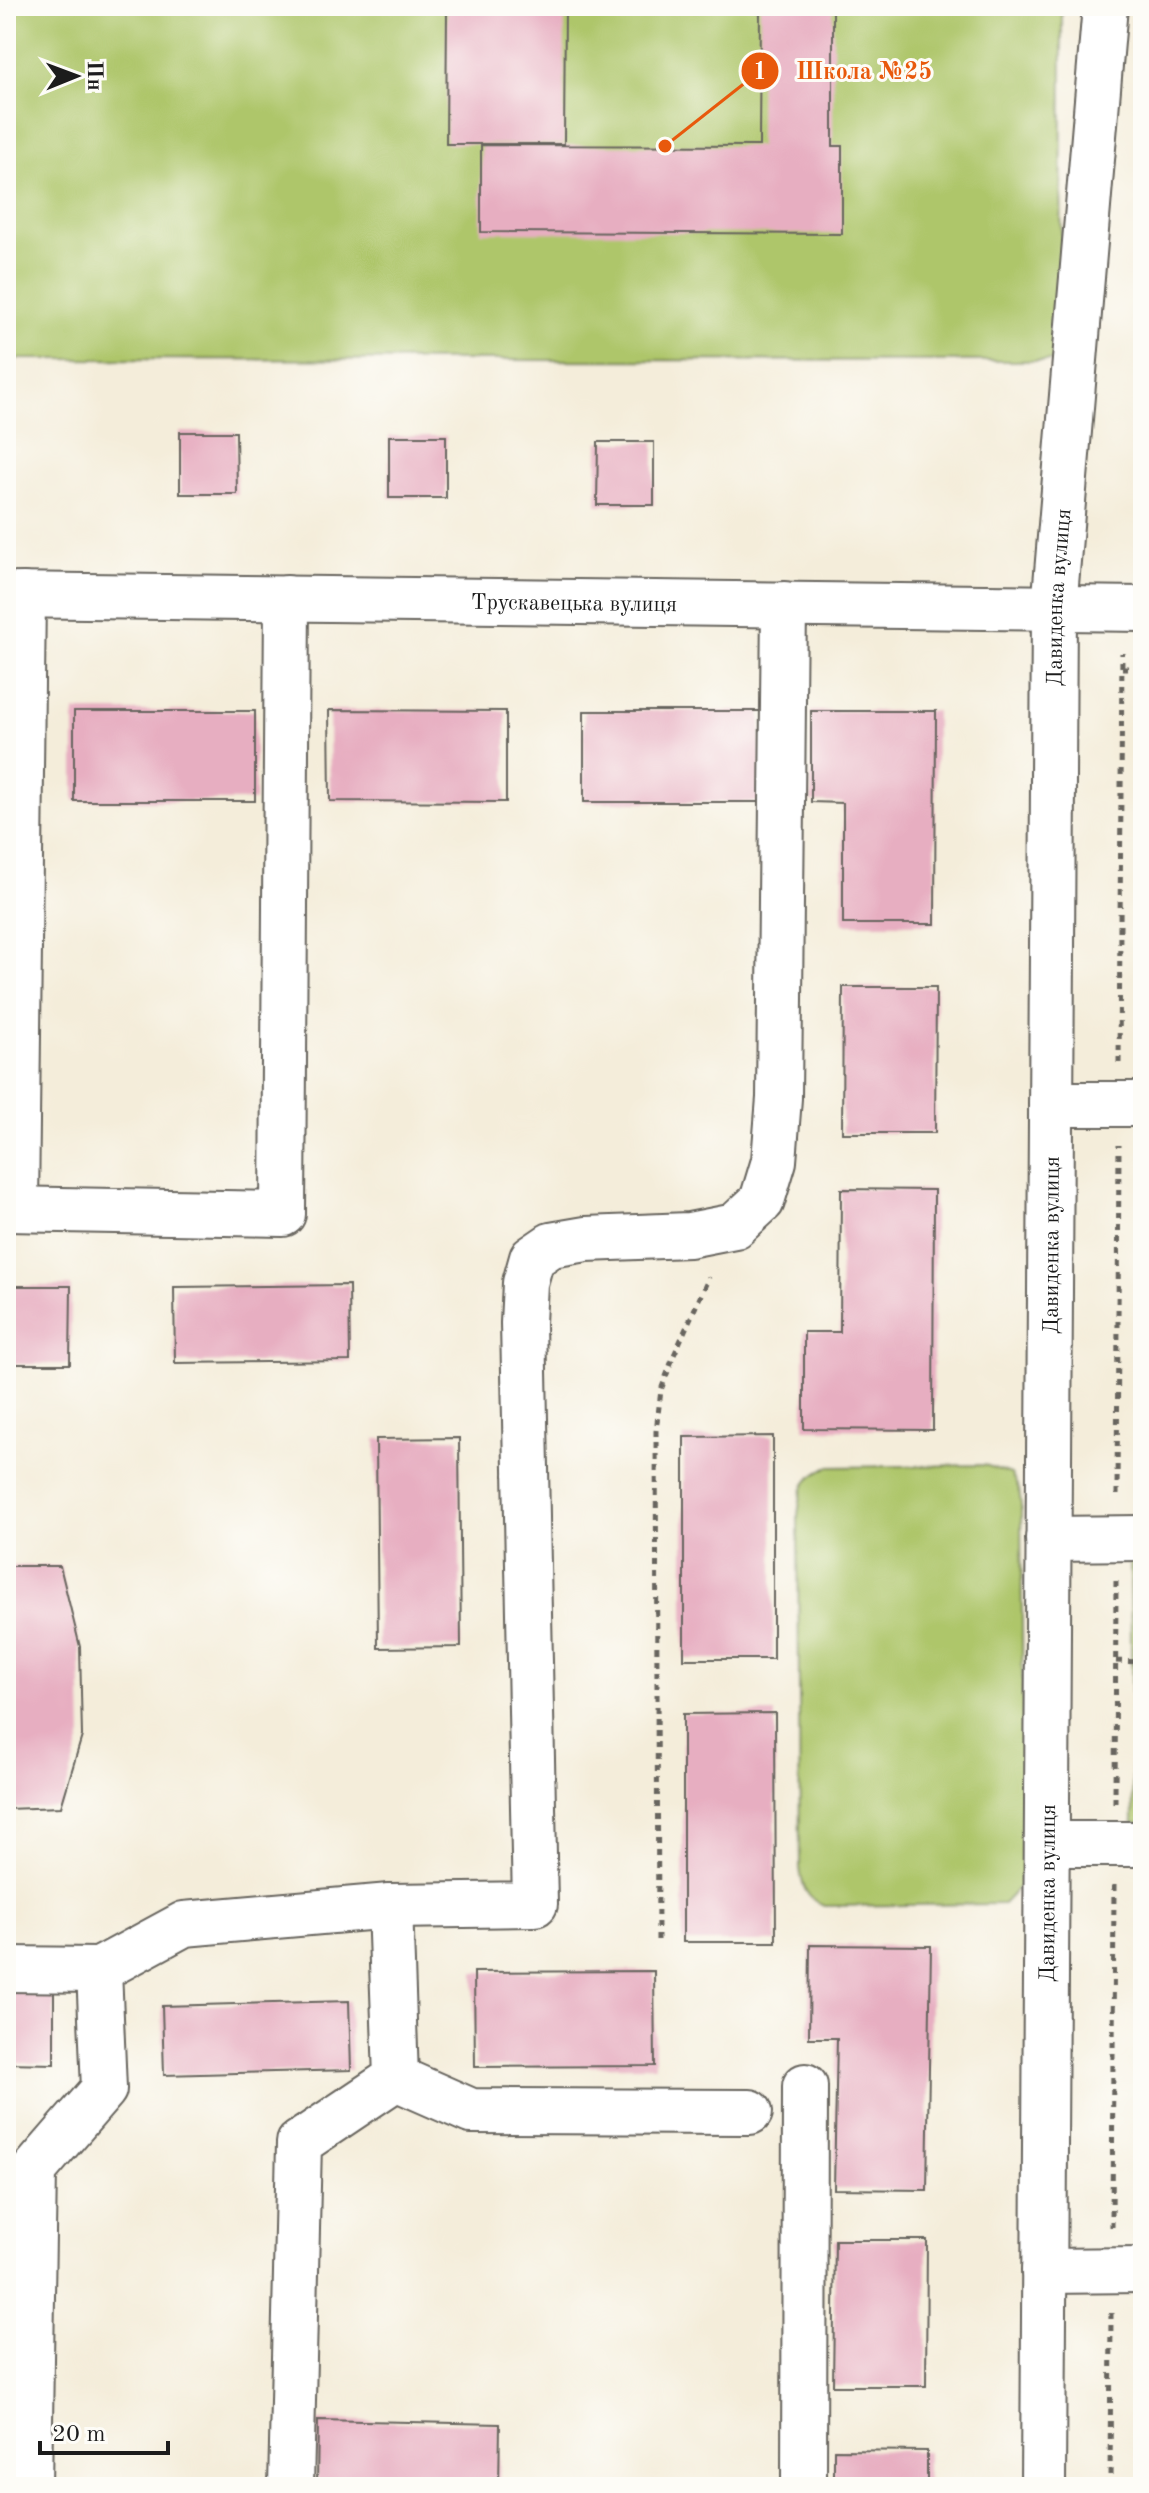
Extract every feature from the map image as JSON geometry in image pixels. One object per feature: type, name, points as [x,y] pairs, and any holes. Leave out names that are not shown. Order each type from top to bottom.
[{"type":"street","name":"Давиденка вулиця","points":[[1043,2487],[1054,608],[1105,6]]},
{"type":"street","name":"Трускавецька вулиця","points":[[14,595],[1143,609]]},
{"type":"street","points":[[14,595],[11,1209],[283,1214],[287,598]]},
{"type":"street","points":[[6,1969],[99,1970],[184,1924],[390,1906],[535,1904],[523,1323],[525,1283],[532,1258],[551,1245],[586,1239],[689,1235],[735,1226],[762,1201],[774,1161],[778,1114],[784,604]]},
{"type":"street","points":[[1051,1104],[1143,1104]]},
{"type":"street","points":[[1048,1539],[1143,1538]]},
{"type":"street","points":[[1047,1844],[1143,1844]]},
{"type":"street","points":[[390,1906],[396,2078]]},
{"type":"street","points":[[29,2487],[18,2372],[34,2170],[104,2089],[99,1970]]},
{"type":"street","points":[[396,2078],[471,2111],[750,2112]]},
{"type":"street","points":[[291,2487],[299,2143],[396,2078]]},
{"type":"street","points":[[804,2487],[805,2086]]},
{"type":"street","points":[[1044,2271],[1143,2270]]},
{"type":"path","points":[[1122,668],[1143,668]]},
{"type":"path","points":[[658,1940],[656,1431],[661,1390],[674,1355],[735,1226]]},
{"type":"path","points":[[1116,1661],[1143,1662]]},
{"type":"green space","points":[[6,6],[1062,6],[1061,361],[6,359]]},
{"type":"green space","points":[[985,1465],[1011,1474],[1019,1489],[1021,1505],[1024,1865],[1020,1886],[1003,1904],[824,1906],[813,1900],[806,1891],[800,1868],[798,1515],[802,1491],[812,1476],[827,1467]]},
{"type":"green space","points":[[1130,1555],[1143,1555],[1143,1823],[1133,1823]]},
{"type":"building","points":[[447,6],[565,6],[564,144],[446,144]]},
{"type":"building","points":[[760,6],[833,6],[833,146],[842,146],[842,234],[481,232],[481,145],[759,146]]},
{"type":"building","points":[[180,432],[236,432],[237,494],[180,494]]},
{"type":"building","points":[[389,436],[446,436],[446,498],[389,498]]},
{"type":"building","points":[[598,442],[654,442],[654,505],[597,505]]},
{"type":"building","points":[[329,710],[506,711],[506,802],[330,801]]},
{"type":"building","points":[[74,711],[255,711],[255,801],[74,801]]},
{"type":"building","points":[[584,711],[761,711],[760,802],[584,802]]},
{"type":"building","points":[[811,711],[936,711],[935,924],[843,924],[843,803],[811,802]]},
{"type":"building","points":[[843,987],[936,987],[935,1133],[842,1133]]},
{"type":"building","points":[[841,1189],[934,1190],[933,1430],[804,1429],[804,1332],[840,1332]]},
{"type":"building","points":[[349,1285],[350,1361],[175,1363],[174,1287]]},
{"type":"building","points":[[6,1286],[71,1286],[70,1364],[6,1364]]},
{"type":"building","points":[[773,1436],[773,1659],[684,1659],[684,1437]]},
{"type":"building","points":[[459,1438],[461,1647],[378,1648],[376,1439]]},
{"type":"building","points":[[6,1566],[60,1566],[80,1647],[82,1736],[61,1807],[6,1809]]},
{"type":"building","points":[[775,1713],[776,1942],[683,1942],[683,1714]]},
{"type":"building","points":[[810,1945],[931,1946],[927,2190],[834,2189],[837,2038],[809,2038]]},
{"type":"building","points":[[654,1971],[655,2066],[475,2067],[474,1972]]},
{"type":"building","points":[[6,1988],[54,1989],[54,2064],[6,2063]]},
{"type":"building","points":[[349,2001],[351,2070],[164,2075],[162,2006]]},
{"type":"building","points":[[835,2240],[927,2240],[926,2386],[833,2386]]},
{"type":"building","points":[[318,2420],[500,2424],[499,2487],[317,2487]]},
{"type":"building","points":[[834,2450],[927,2451],[927,2487],[834,2487]]},
{"type":"place","name":"Школа №25","points":[[665,146]]}]
